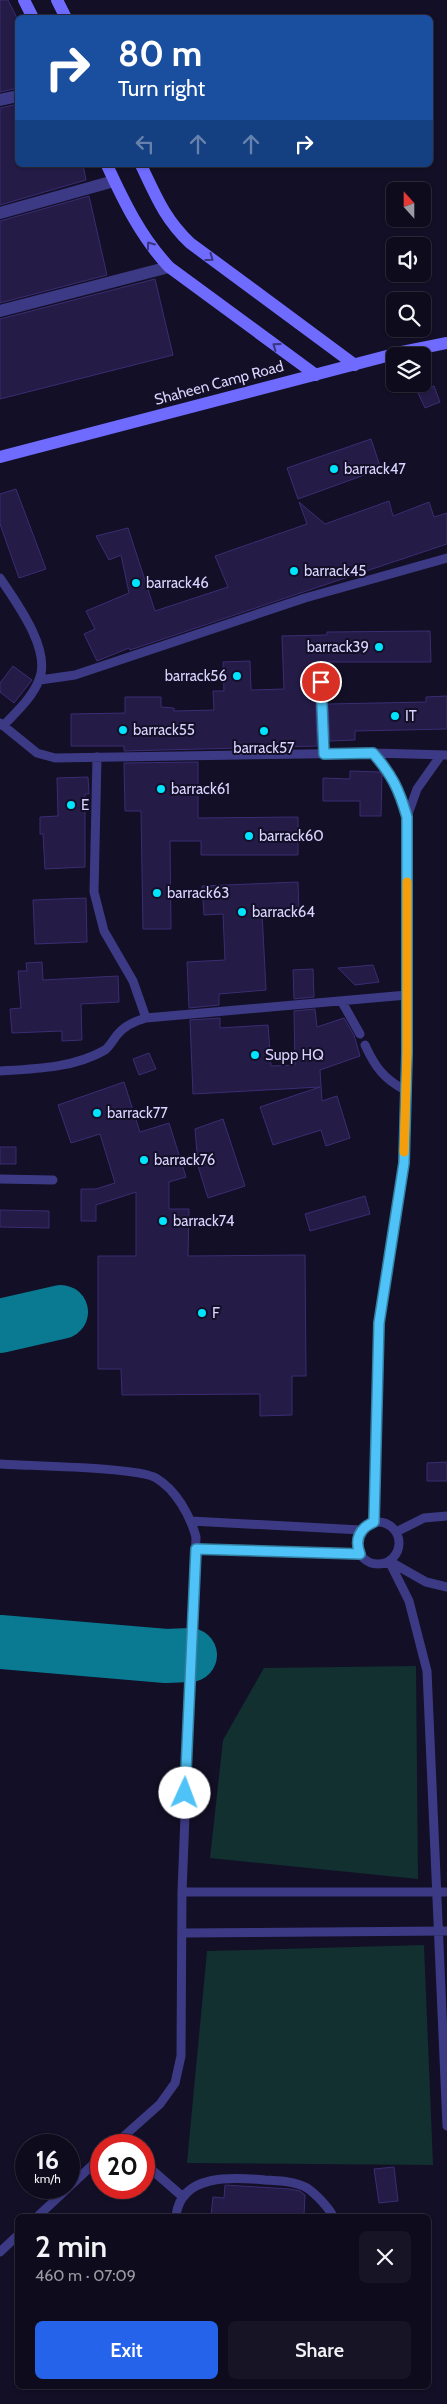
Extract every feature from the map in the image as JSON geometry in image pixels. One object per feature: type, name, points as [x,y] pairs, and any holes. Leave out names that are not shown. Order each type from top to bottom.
[{"type":"street","points":[[24,0],[32,15]]},
{"type":"street","points":[[57,0],[64,15]]},
{"type":"street","points":[[0,100],[15,97]]},
{"type":"street","points":[[108,167],[139,230],[152,249],[169,266],[316,375]]},
{"type":"street","points":[[142,167],[162,211],[172,226],[190,243],[355,365]]},
{"type":"street","points":[[0,213],[114,181]]},
{"type":"street","points":[[0,311],[169,266]]},
{"type":"street","name":"Shaheen Camp Road","points":[[0,457],[447,343]]},
{"type":"lane","points":[[40,680],[76,675],[305,598],[447,558]]},
{"type":"lane","points":[[0,578],[33,633],[40,651],[40,680],[23,705],[1,724],[37,753],[54,758],[373,753],[444,755]]},
{"type":"lane","points":[[321,682],[324,754]]},
{"type":"lane","points":[[373,753],[390,773],[398,787],[407,817],[407,995],[404,1163],[379,1323],[374,1522]]},
{"type":"lane","points":[[407,817],[417,789],[444,755]]},
{"type":"lane","points":[[97,757],[94,892],[104,931],[133,981],[146,1018]]},
{"type":"lane","points":[[0,1071],[54,1067],[85,1060],[107,1048],[118,1033],[131,1023],[146,1018],[407,995]]},
{"type":"lane","points":[[342,1002],[360,1034]]},
{"type":"lane","points":[[365,1045],[379,1072],[405,1090]]},
{"type":"lane","points":[[0,1179],[54,1180]]},
{"type":"lane","points":[[0,1464],[129,1472],[155,1477],[172,1492],[191,1520],[196,1537],[182,1892],[181,2056],[175,2084],[160,2104],[129,2134]]},
{"type":"lane","points":[[396,1532],[424,1518],[447,1516]]},
{"type":"lane","points":[[191,1520],[361,1530],[374,1522],[390,1526],[396,1532],[398,1548],[389,1561]]},
{"type":"lane","points":[[360,1554],[357,1546],[361,1530]]},
{"type":"lane","points":[[196,1549],[360,1554],[373,1563],[389,1561],[426,1582],[447,1587]]},
{"type":"lane","points":[[389,1561],[409,1601],[427,1671],[437,1892],[443,1931],[447,2126]]},
{"type":"lane","points":[[182,1892],[447,1892]]},
{"type":"lane","points":[[182,1933],[443,1931]]},
{"type":"lane","points":[[40,2214],[90,2167]]},
{"type":"lane","points":[[155,2172],[183,2197]]},
{"type":"lane","points":[[177,2214],[183,2197],[211,2179],[232,2177],[289,2182],[307,2188],[332,2214]]},
{"type":"lane","points":[[0,2252],[15,2238]]},
{"type":"green space","points":[[416,1666],[418,1879],[210,1858],[223,1740],[264,1668]]},
{"type":"green space","points":[[424,1945],[433,2165],[187,2163],[207,1951]]},
{"type":"building","points":[[0,0],[8,0],[16,15],[15,89],[0,92]]},
{"type":"building","points":[[15,105],[15,167],[83,167],[86,180],[0,205],[0,108]]},
{"type":"building","points":[[89,196],[107,275],[0,303],[0,221]]},
{"type":"building","points":[[155,279],[173,355],[0,399],[0,319]]},
{"type":"building","points":[[434,386],[440,402],[425,408],[418,393],[431,392],[431,387]]},
{"type":"building","name":"barrack47","points":[[371,439],[381,469],[298,499],[287,468]]},
{"type":"building","points":[[16,489],[46,569],[19,578],[0,524],[0,494]]},
{"type":"building","name":"barrack45","points":[[389,501],[393,516],[429,502],[434,517],[447,513],[447,544],[130,650],[129,648],[97,661],[84,634],[95,629],[86,611],[129,593],[121,555],[109,560],[96,536],[128,528],[155,611],[228,587],[215,556],[307,524],[299,502],[325,524]]},
{"type":"building","points":[[430,631],[431,662],[317,662],[318,677],[315,682],[317,746],[124,751],[124,746],[71,746],[71,714],[125,713],[125,697],[161,697],[161,707],[174,708],[174,711],[214,710],[213,691],[224,691],[223,662],[250,661],[251,690],[284,689],[282,636],[327,635],[327,632]]},
{"type":"building","points":[[13,666],[32,680],[14,703],[0,692],[0,683]]},
{"type":"building","name":"IT","points":[[447,696],[447,729],[355,731],[355,740],[330,741],[328,704],[426,702],[426,697]]},
{"type":"building","points":[[198,762],[198,818],[298,817],[298,855],[201,855],[201,841],[170,841],[171,929],[143,929],[141,811],[125,811],[124,763]]},
{"type":"building","points":[[350,771],[380,772],[382,775],[381,816],[360,816],[360,801],[323,801],[323,778],[350,779]]},
{"type":"building","points":[[88,777],[89,794],[85,794],[85,867],[45,869],[43,834],[40,834],[40,817],[58,816],[57,778]]},
{"type":"building","points":[[298,882],[299,911],[262,912],[266,990],[219,994],[219,1005],[189,1008],[187,962],[225,960],[223,914],[204,915],[202,886]]},
{"type":"building","points":[[86,898],[87,942],[35,944],[33,900]]},
{"type":"building","points":[[42,962],[43,980],[118,976],[119,1002],[81,1004],[82,1040],[62,1041],[62,1031],[12,1033],[10,1009],[21,1008],[18,971],[27,971],[26,963]]},
{"type":"building","points":[[373,965],[379,982],[355,985],[338,968]]},
{"type":"building","points":[[313,969],[314,997],[294,999],[293,970]]},
{"type":"building","points":[[315,1009],[317,1027],[344,1018],[354,1035],[360,1056],[320,1070],[322,1101],[337,1096],[350,1138],[326,1146],[321,1130],[273,1145],[260,1107],[320,1087],[193,1094],[190,1020],[220,1018],[220,1028],[268,1025],[271,1066],[295,1065],[294,1011]]},
{"type":"building","points":[[149,1053],[156,1069],[139,1075],[133,1059]]},
{"type":"building","name":"F","points":[[124,1082],[140,1132],[169,1123],[186,1177],[169,1182],[169,1209],[189,1209],[188,1256],[305,1255],[306,1376],[292,1376],[292,1415],[260,1416],[260,1394],[122,1395],[121,1369],[98,1369],[98,1256],[136,1256],[136,1192],[96,1205],[96,1221],[81,1221],[81,1189],[96,1189],[115,1183],[100,1134],[71,1143],[58,1105]]},
{"type":"building","points":[[223,1119],[245,1186],[208,1198],[198,1166],[195,1129]]},
{"type":"building","points":[[0,1147],[16,1147],[16,1164],[0,1164]]},
{"type":"building","points":[[365,1196],[370,1214],[310,1231],[305,1214]]},
{"type":"building","points":[[0,1210],[49,1211],[49,1228],[0,1227]]},
{"type":"building","points":[[447,1462],[447,1481],[427,1481],[427,1463]]},
{"type":"building","points":[[394,2167],[398,2201],[379,2203],[374,2169]]},
{"type":"building","points":[[225,2185],[290,2189],[300,2191],[305,2195],[304,2214],[211,2214],[213,2197],[224,2198]]},
{"type":"taxiway","points":[[0,1326],[61,1312]]},
{"type":"taxiway","points":[[0,1642],[166,1656],[190,1655]]},
{"type":"slow traffic","points":[[404,1152],[407,1053],[407,882]]},
{"type":"place","name":"barrack47","points":[[334,469]]},
{"type":"place","name":"barrack45","points":[[294,571]]},
{"type":"place","name":"barrack46","points":[[136,583]]},
{"type":"place","name":"barrack39","points":[[379,647]]},
{"type":"place","name":"barrack56","points":[[237,676]]},
{"type":"place","name":"IT","points":[[395,716]]},
{"type":"place","name":"barrack55","points":[[123,730]]},
{"type":"place","name":"barrack57","points":[[264,731]]},
{"type":"place","name":"barrack61","points":[[161,789]]},
{"type":"place","name":"E","points":[[71,805]]},
{"type":"place","name":"barrack60","points":[[249,836]]},
{"type":"place","name":"barrack63","points":[[157,893]]},
{"type":"place","name":"barrack64","points":[[242,912]]},
{"type":"place","name":"Supp HQ","points":[[255,1055]]},
{"type":"place","name":"barrack77","points":[[97,1113]]},
{"type":"place","name":"barrack76","points":[[144,1160]]},
{"type":"place","name":"barrack74","points":[[163,1221]]},
{"type":"place","name":"F","points":[[202,1313]]},
{"type":"route","points":[[185,1793],[196,1549],[360,1554],[357,1538],[361,1530],[374,1522],[379,1323],[404,1163],[407,1053],[407,817],[398,787],[390,773],[373,753],[324,754],[321,682]]}]
